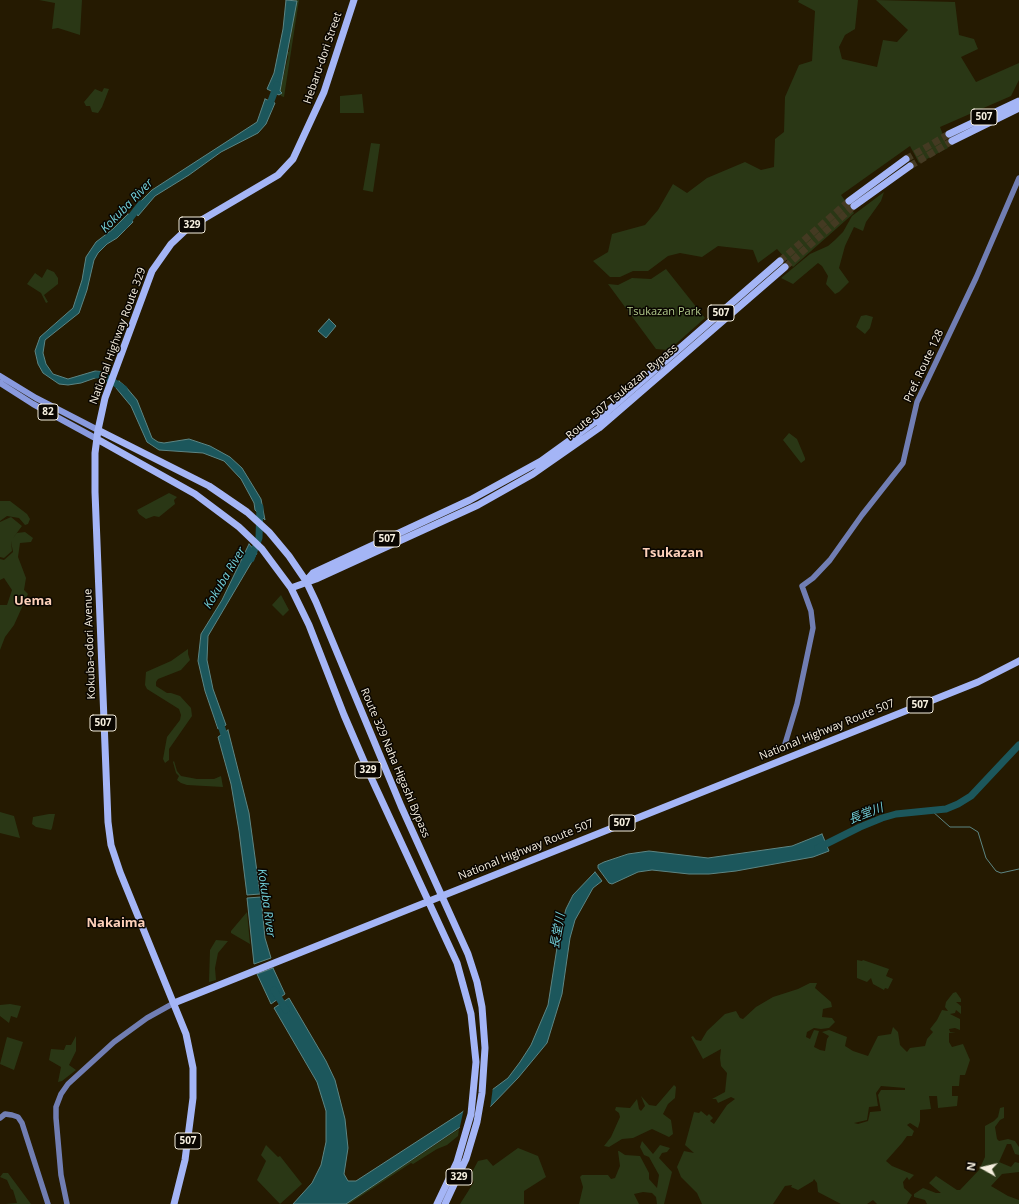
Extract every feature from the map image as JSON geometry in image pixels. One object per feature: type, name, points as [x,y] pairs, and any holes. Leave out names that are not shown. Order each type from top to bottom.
[{"type":"highway","name":"Hebaru-dori Street","points":[[288,165],[298,150],[324,92],[354,0]]},
{"type":"highway","name":"507","points":[[949,134],[1019,101]]},
{"type":"highway","name":"507","points":[[952,141],[1019,108]]},
{"type":"highway","points":[[906,159],[851,204],[910,166]]},
{"type":"highway","name":"National Highway Route 329","points":[[97,439],[109,388],[147,282],[156,264],[171,244],[194,224],[268,182],[288,165]]},
{"type":"highway","name":"Route 507 Tsukazan Bypass","points":[[291,588],[306,581],[313,573],[470,500],[541,461],[595,422],[782,264]]},
{"type":"highway","name":"Route 329 Naha Higashi Bypass","points":[[98,430],[209,486],[247,512],[269,532],[289,556],[306,581],[401,806],[468,954],[477,982],[482,1007],[485,1048],[482,1093],[477,1122],[466,1159],[445,1204]]},
{"type":"highway","name":"329","points":[[97,439],[195,494],[228,517],[262,549],[276,566],[291,588],[309,625],[344,715],[369,773],[456,963],[471,1014],[476,1062],[474,1098],[468,1127],[457,1162],[436,1204]]},
{"type":"highway","name":"Kokuba-odori Avenue","points":[[97,439],[95,492],[108,822],[112,845],[120,872],[174,1003]]},
{"type":"highway","name":"National Highway Route 507","points":[[174,1003],[274,962],[429,902],[601,831],[971,685],[1019,661]]},
{"type":"highway","name":"507","points":[[174,1003],[190,1046],[194,1078],[186,1160],[174,1204]]},
{"type":"main road","name":"Pref. Route 128","points":[[785,744],[797,704],[813,628],[811,610],[802,586],[813,578],[830,560],[862,516],[904,463],[913,414],[918,399],[976,278],[1019,178]]},
{"type":"main road","name":"82","points":[[0,376],[31,395],[98,430]]},
{"type":"main road","name":"82","points":[[0,383],[33,404],[97,439]]},
{"type":"main road","points":[[67,1204],[61,1175],[56,1118],[57,1102],[62,1092],[68,1084],[119,1039],[152,1015],[174,1003]]},
{"type":"main road","points":[[0,1118],[5,1114],[12,1115],[18,1117],[22,1123],[48,1204]]},
{"type":"green space","points":[[39,0],[82,0],[80,35],[58,28],[52,29],[55,3]]},
{"type":"green space","points":[[295,0],[299,0],[284,97],[281,96],[280,91],[288,57],[287,52],[289,52]]},
{"type":"green space","points":[[799,0],[858,0],[855,29],[845,35],[839,47],[842,59],[877,67],[883,40],[897,42],[908,30],[876,0],[955,2],[959,35],[974,39],[978,49],[961,57],[976,82],[1019,63],[1019,80],[1011,96],[940,127],[948,148],[919,163],[910,146],[841,195],[854,213],[793,267],[777,249],[758,263],[753,250],[718,246],[702,257],[680,253],[668,256],[648,271],[633,271],[620,277],[610,277],[593,261],[608,252],[612,234],[645,225],[658,210],[673,184],[687,193],[707,178],[745,162],[761,170],[774,167],[775,139],[784,132],[785,97],[799,65],[812,61],[815,11],[798,2]]},
{"type":"green space","points":[[104,88],[109,89],[102,107],[98,113],[92,112],[90,106],[86,106],[84,102],[95,89],[102,92]]},
{"type":"green space","points":[[362,94],[364,113],[340,113],[340,96]]},
{"type":"green space","points":[[371,143],[380,144],[373,192],[363,190]]},
{"type":"green space","points":[[884,192],[881,201],[866,222],[863,231],[854,227],[845,246],[839,268],[849,282],[839,292],[835,294],[826,284],[828,276],[822,266],[818,263],[793,284],[781,278],[810,254],[828,246],[843,232],[852,216]]},
{"type":"green space","points":[[47,269],[54,272],[58,278],[58,284],[44,295],[48,302],[46,303],[41,293],[27,284],[35,273],[42,278]]},
{"type":"green space","name":"Tsukazan Park","points":[[666,269],[705,318],[669,350],[656,349],[608,284],[618,285],[632,278],[651,279]]},
{"type":"green space","points":[[866,315],[873,317],[870,328],[865,334],[856,327],[861,316]]},
{"type":"green space","points":[[789,433],[797,439],[805,458],[805,460],[801,463],[783,440]]},
{"type":"green space","points":[[169,493],[177,497],[174,500],[175,504],[159,517],[154,516],[146,519],[139,514],[137,510]]},
{"type":"green space","points":[[0,501],[10,501],[27,514],[30,519],[28,524],[25,525],[19,518],[7,516],[0,521]]},
{"type":"green space","points":[[11,517],[22,526],[13,538],[17,533],[25,532],[33,538],[31,542],[20,543],[18,557],[26,578],[24,590],[28,594],[14,625],[5,637],[0,650],[0,605],[7,605],[12,590],[4,578],[0,580],[0,559],[4,560],[13,552],[11,541],[12,551],[4,558],[0,557],[0,522]]},
{"type":"green space","points":[[281,595],[289,610],[283,616],[272,605]]},
{"type":"green space","points":[[188,649],[190,660],[181,670],[158,679],[156,682],[156,686],[167,693],[180,696],[191,708],[192,716],[169,749],[169,760],[165,763],[163,759],[167,737],[180,720],[181,715],[179,709],[147,689],[145,685],[146,672],[171,661]]},
{"type":"green space","points":[[174,761],[177,771],[181,776],[197,779],[214,779],[221,776],[223,787],[187,785],[181,783],[177,780],[179,776],[176,773]]},
{"type":"green space","points":[[0,812],[14,816],[20,838],[0,833]]},
{"type":"green space","points":[[55,814],[51,830],[36,827],[32,824],[33,817]]},
{"type":"green space","points":[[247,912],[250,944],[231,933],[231,931]]},
{"type":"green space","points":[[216,940],[228,941],[218,953],[215,968],[216,980],[209,982],[210,950]]},
{"type":"green space","points":[[857,960],[863,960],[889,969],[886,976],[893,979],[888,989],[885,988],[884,990],[873,984],[871,978],[867,982],[857,978]]},
{"type":"green space","points":[[810,983],[817,983],[815,988],[831,1002],[832,1007],[823,1009],[822,1017],[832,1018],[835,1022],[829,1028],[814,1028],[807,1032],[806,1037],[810,1039],[814,1030],[819,1031],[814,1047],[825,1051],[829,1036],[822,1032],[829,1030],[847,1037],[845,1046],[853,1051],[868,1056],[878,1036],[891,1034],[893,1027],[898,1032],[900,1045],[907,1052],[910,1048],[925,1046],[927,1039],[933,1032],[930,1029],[942,1010],[948,1011],[945,1007],[946,1002],[953,993],[956,992],[961,999],[961,1002],[956,1002],[961,1006],[961,1014],[956,1010],[955,1013],[950,1014],[960,1019],[960,1030],[955,1028],[949,1029],[950,1032],[956,1032],[949,1033],[949,1042],[952,1047],[963,1044],[970,1060],[965,1075],[960,1075],[959,1086],[952,1086],[952,1096],[958,1096],[957,1106],[938,1108],[937,1096],[929,1096],[931,1109],[920,1110],[920,1121],[918,1128],[910,1123],[907,1125],[914,1131],[912,1136],[907,1136],[886,1161],[892,1166],[914,1175],[909,1180],[907,1177],[903,1182],[904,1188],[912,1195],[907,1204],[877,1204],[873,1200],[867,1204],[841,1204],[818,1192],[817,1183],[814,1179],[798,1190],[791,1187],[792,1185],[785,1186],[773,1204],[702,1204],[697,1193],[681,1177],[677,1167],[684,1151],[694,1153],[685,1145],[694,1112],[699,1113],[701,1111],[707,1116],[709,1114],[713,1118],[710,1121],[714,1124],[727,1105],[735,1099],[731,1097],[718,1103],[716,1099],[712,1099],[725,1092],[727,1073],[721,1066],[721,1049],[703,1059],[691,1037],[693,1036],[696,1040],[701,1041],[707,1031],[725,1014],[736,1011],[740,1018],[743,1019],[756,1007],[773,997],[798,989]],"holes":[[[881,1086],[905,1088],[905,1090],[881,1090],[878,1095],[881,1111],[870,1112],[868,1121],[858,1124],[854,1123],[867,1120],[869,1107],[878,1106],[876,1093]]]},
{"type":"green space","points":[[10,1004],[21,1006],[17,1018],[11,1016],[9,1023],[0,1016],[0,1005]]},
{"type":"green space","points":[[76,1036],[76,1051],[69,1065],[76,1070],[62,1081],[58,1082],[61,1067],[49,1060],[51,1049],[64,1050],[66,1045],[71,1045]]},
{"type":"green space","points":[[7,1037],[23,1042],[14,1070],[0,1064]]},
{"type":"green space","points":[[674,1085],[676,1087],[675,1098],[668,1104],[663,1114],[671,1120],[673,1134],[669,1137],[652,1129],[633,1138],[622,1139],[609,1147],[604,1146],[611,1137],[620,1117],[619,1113],[615,1110],[616,1107],[630,1108],[637,1099],[639,1109],[641,1111],[645,1106],[641,1096],[649,1105],[656,1106]]},
{"type":"green space","points":[[1004,1107],[1004,1118],[1000,1120],[995,1127],[997,1139],[999,1141],[1008,1139],[1015,1141],[1019,1147],[1019,1155],[1015,1154],[1011,1144],[1007,1144],[999,1162],[1011,1167],[1015,1162],[1019,1163],[1019,1172],[1002,1174],[991,1186],[1008,1196],[1019,1200],[1019,1204],[927,1204],[925,1200],[914,1197],[914,1194],[923,1188],[936,1193],[941,1193],[929,1183],[936,1176],[957,1190],[960,1190],[979,1170],[985,1157],[985,1126],[998,1117],[1000,1108]]},
{"type":"green space","points":[[459,1129],[458,1136],[447,1145],[437,1149],[413,1164],[411,1163],[349,1204],[346,1204]]},
{"type":"green space","points":[[642,1141],[653,1154],[660,1145],[670,1148],[667,1152],[662,1153],[659,1158],[672,1172],[664,1204],[657,1204],[656,1197],[652,1193],[643,1192],[634,1194],[639,1204],[579,1204],[583,1187],[580,1177],[582,1175],[608,1175],[611,1179],[615,1178],[620,1166],[618,1151],[625,1155],[640,1156],[649,1173],[649,1179],[657,1188],[659,1175],[649,1157],[644,1155],[640,1147]]},
{"type":"green space","points":[[266,1145],[278,1157],[280,1156],[302,1184],[280,1204],[257,1180],[266,1161],[261,1155]]},
{"type":"green space","points":[[518,1148],[538,1156],[546,1177],[524,1191],[524,1204],[460,1204],[474,1182],[470,1176],[478,1161],[487,1159],[493,1166]]},
{"type":"green space","points":[[3,1173],[8,1173],[31,1204],[5,1204],[17,1203],[13,1190],[11,1189],[7,1180],[0,1177]]},
{"type":"water","points":[[286,0],[297,1],[280,91],[282,93],[279,95],[267,89],[274,73],[283,29]]},
{"type":"water","points":[[265,99],[275,103],[266,124],[258,133],[221,152],[189,175],[155,196],[138,216],[134,208],[152,190],[257,122]]},
{"type":"water","points":[[128,214],[133,222],[117,238],[107,244],[98,253],[94,260],[87,290],[79,313],[45,340],[43,353],[46,364],[53,374],[68,379],[95,371],[106,372],[104,379],[98,377],[81,383],[68,385],[59,384],[43,373],[38,364],[35,351],[40,337],[73,308],[82,280],[86,257],[96,242],[113,229]]},
{"type":"water","points":[[329,319],[336,326],[326,338],[318,331]]},
{"type":"water","points":[[119,381],[137,400],[152,438],[158,442],[164,443],[189,439],[210,446],[230,457],[242,468],[261,499],[265,520],[255,510],[254,503],[241,479],[224,461],[203,453],[159,450],[147,442],[131,406],[116,388]]},
{"type":"water","points":[[249,544],[257,553],[208,636],[207,660],[213,689],[226,725],[218,729],[205,691],[198,661],[201,634],[222,600]]},
{"type":"water","points":[[228,730],[249,813],[260,894],[247,895],[239,831],[231,784],[218,737]]},
{"type":"water","points":[[822,834],[829,851],[813,857],[736,871],[709,874],[689,874],[652,870],[638,872],[612,884],[609,883],[598,868],[598,865],[604,862],[628,854],[649,851],[708,858],[792,846]]},
{"type":"water","points":[[595,872],[602,881],[593,888],[575,920],[570,938],[562,994],[547,1043],[518,1078],[490,1107],[346,1204],[293,1204],[312,1183],[321,1165],[326,1142],[326,1111],[317,1082],[274,1008],[289,998],[326,1061],[335,1080],[345,1119],[348,1148],[344,1174],[348,1181],[356,1181],[461,1113],[508,1078],[531,1045],[548,1005],[559,935],[566,909],[573,895]]},
{"type":"water","points":[[261,897],[265,938],[271,958],[254,964],[247,898]]},
{"type":"water","points":[[273,968],[285,994],[271,1004],[257,974]]},
{"type":"pier","points":[[493,1087],[490,1109],[459,1131],[464,1108]]},
{"type":"waterway","name":"Kokuba River","points":[[268,109],[277,85]]},
{"type":"waterway","name":"Kokuba River","points":[[124,226],[141,204]]},
{"type":"waterway","name":"Kokuba River","points":[[97,375],[103,375],[124,389]]},
{"type":"waterway","name":"Kokuba River","points":[[251,559],[259,538],[260,507]]},
{"type":"waterway","name":"Kokuba River","points":[[219,719],[226,741]]},
{"type":"waterway","name":"長堂川","points":[[818,848],[882,818],[896,814],[946,809],[958,804],[971,796],[1019,745]]},
{"type":"waterway","points":[[932,811],[950,827],[970,827],[978,832],[986,858],[996,871],[1001,873],[1019,869]]},
{"type":"waterway","name":"Kokuba River","points":[[274,990],[286,1010]]},
{"type":"tunnel","points":[[906,159],[949,134]]},
{"type":"tunnel","points":[[910,166],[952,141]]},
{"type":"tunnel","points":[[780,261],[849,201]]},
{"type":"tunnel","points":[[785,267],[854,206]]},
{"type":"district","name":"Tsukazan","points":[[673,553]]},
{"type":"district","name":"Uema","points":[[33,601]]},
{"type":"district","name":"Nakaima","points":[[116,923]]}]
